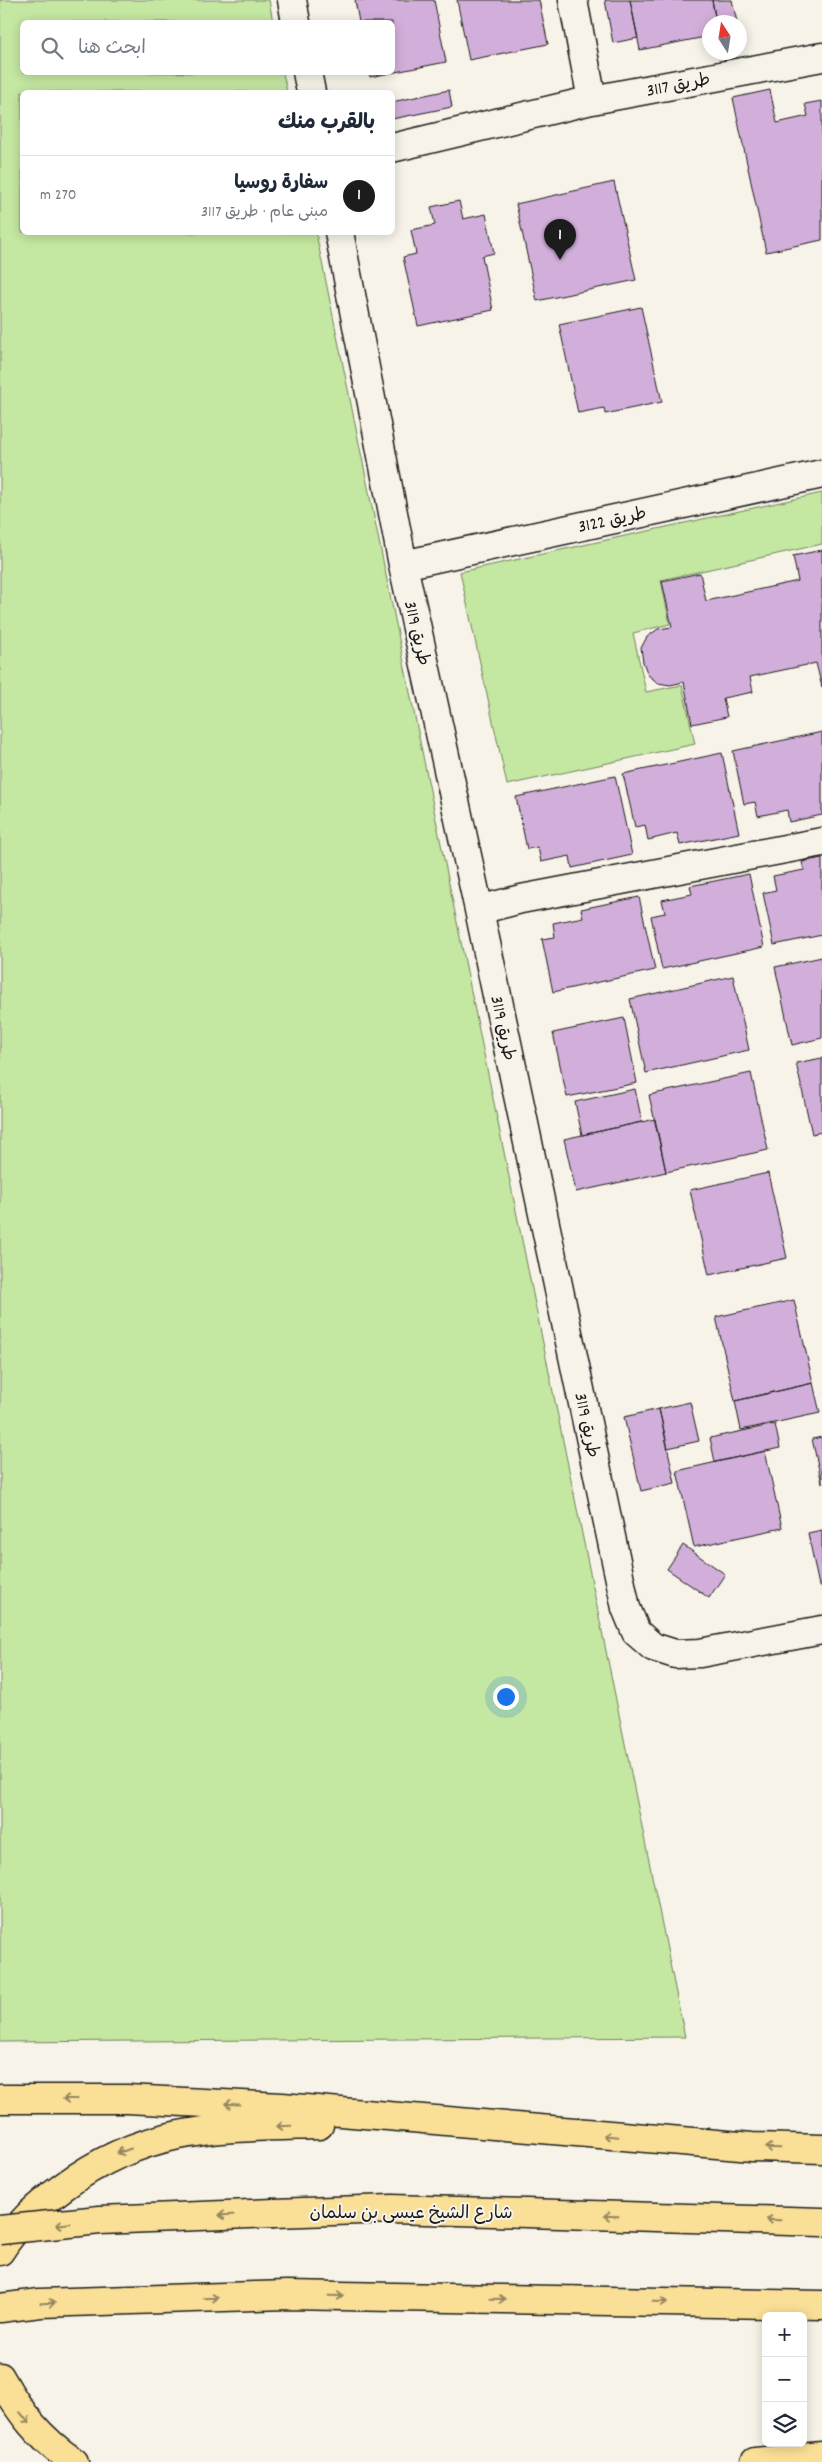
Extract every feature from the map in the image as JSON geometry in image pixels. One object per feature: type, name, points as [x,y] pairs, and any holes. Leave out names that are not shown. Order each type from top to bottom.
[{"type":"highway","points":[[0,2099],[127,2099],[282,2107],[752,2148],[822,2150]]},
{"type":"highway","points":[[0,2252],[18,2224],[36,2206],[77,2176],[115,2154],[163,2137],[214,2128],[438,2122]]},
{"type":"highway","name":"شارع الشيخ عيسى بن سلمان","points":[[0,2230],[100,2220],[392,2209],[822,2222]]},
{"type":"highway","points":[[0,2308],[40,2303],[287,2296],[822,2305]]},
{"type":"highway","points":[[0,2377],[18,2409],[40,2435],[74,2462]]},
{"type":"highway","points":[[754,2462],[822,2456]]},
{"type":"street","points":[[292,0],[296,20]]},
{"type":"street","points":[[573,0],[592,100]]},
{"type":"street","name":"طريق 3117","points":[[395,147],[592,100],[822,57]]},
{"type":"street","points":[[308,75],[311,90]]},
{"type":"street","name":"طريق 3119","points":[[340,235],[403,565],[480,910],[626,1608],[636,1632],[653,1647],[675,1654],[700,1653],[822,1630]]},
{"type":"street","name":"طريق 3122","points":[[403,565],[822,474]]},
{"type":"street","points":[[480,910],[521,899],[822,842]]},
{"type":"green space","points":[[0,0],[269,0],[273,20],[20,20],[20,75],[283,75],[287,90],[20,90],[20,235],[316,235],[685,2037],[0,2042]]},
{"type":"green space","points":[[822,493],[822,544],[661,580],[670,624],[633,633],[646,692],[682,685],[695,744],[507,785],[460,572]]},
{"type":"building","points":[[355,0],[434,0],[446,62],[395,72],[395,20],[359,20]]},
{"type":"building","points":[[457,0],[539,0],[548,44],[469,60]]},
{"type":"building","points":[[605,0],[630,0],[638,38],[613,43]]},
{"type":"building","points":[[630,0],[712,0],[715,15],[702,15],[702,38],[640,50]]},
{"type":"building","points":[[712,0],[732,0],[735,15],[715,15]]},
{"type":"building","points":[[449,90],[452,107],[395,118],[395,101]]},
{"type":"building","points":[[770,90],[777,123],[808,116],[805,104],[822,101],[822,240],[766,252],[733,98]]},
{"type":"building","points":[[614,182],[636,280],[537,301],[516,204]]},
{"type":"building","points":[[459,201],[463,219],[486,214],[494,253],[482,256],[493,310],[418,326],[403,257],[416,254],[411,230],[435,225],[431,207]]},
{"type":"building","points":[[641,307],[662,402],[605,414],[604,408],[578,413],[559,324]]},
{"type":"building","points":[[822,550],[822,687],[816,663],[750,677],[753,692],[723,698],[727,717],[692,724],[684,682],[670,685],[658,683],[648,675],[643,662],[641,648],[647,637],[658,629],[672,627],[662,581],[700,573],[706,601],[798,581],[793,556]]},
{"type":"building","points":[[822,732],[822,815],[789,822],[787,810],[758,816],[755,802],[744,804],[733,751]]},
{"type":"building","points":[[722,753],[739,833],[680,845],[677,833],[648,840],[645,825],[635,827],[623,774]]},
{"type":"building","points":[[615,776],[632,855],[572,868],[570,856],[541,862],[538,847],[527,849],[516,797]]},
{"type":"building","points":[[822,858],[822,935],[774,945],[763,893],[776,890],[773,876],[804,870],[802,862]]},
{"type":"building","points":[[749,874],[764,947],[662,969],[651,916],[665,913],[662,900],[692,894],[690,886]]},
{"type":"building","points":[[639,897],[655,970],[553,992],[542,939],[555,937],[553,923],[583,917],[581,909]]},
{"type":"building","points":[[822,957],[822,1038],[792,1045],[775,967]]},
{"type":"building","points":[[733,976],[749,1050],[646,1073],[630,999]]},
{"type":"building","points":[[624,1018],[637,1083],[567,1097],[553,1033]]},
{"type":"building","points":[[822,1058],[822,1132],[812,1134],[796,1063]]},
{"type":"building","points":[[751,1073],[768,1150],[666,1172],[649,1095]]},
{"type":"building","points":[[635,1089],[642,1122],[582,1135],[575,1102]]},
{"type":"building","points":[[655,1119],[666,1172],[576,1192],[564,1139]]},
{"type":"building","points":[[768,1173],[787,1258],[709,1275],[690,1190]]},
{"type":"building","points":[[794,1300],[813,1383],[735,1401],[716,1317]]},
{"type":"building","points":[[813,1383],[820,1413],[741,1430],[735,1401]]},
{"type":"building","points":[[690,1402],[699,1441],[668,1448],[659,1409]]},
{"type":"building","points":[[659,1409],[675,1483],[641,1491],[624,1417]]},
{"type":"building","points":[[775,1424],[780,1448],[715,1462],[710,1438]]},
{"type":"building","points":[[822,1437],[822,1483],[812,1439]]},
{"type":"building","points":[[765,1451],[782,1528],[694,1547],[677,1471]]},
{"type":"building","points":[[822,1530],[822,1586],[819,1586],[808,1533]]},
{"type":"building","points":[[683,1545],[725,1574],[709,1598],[667,1569]]},
{"type":"place","name":"سفارة روسيا","points":[[560,260]]}]
